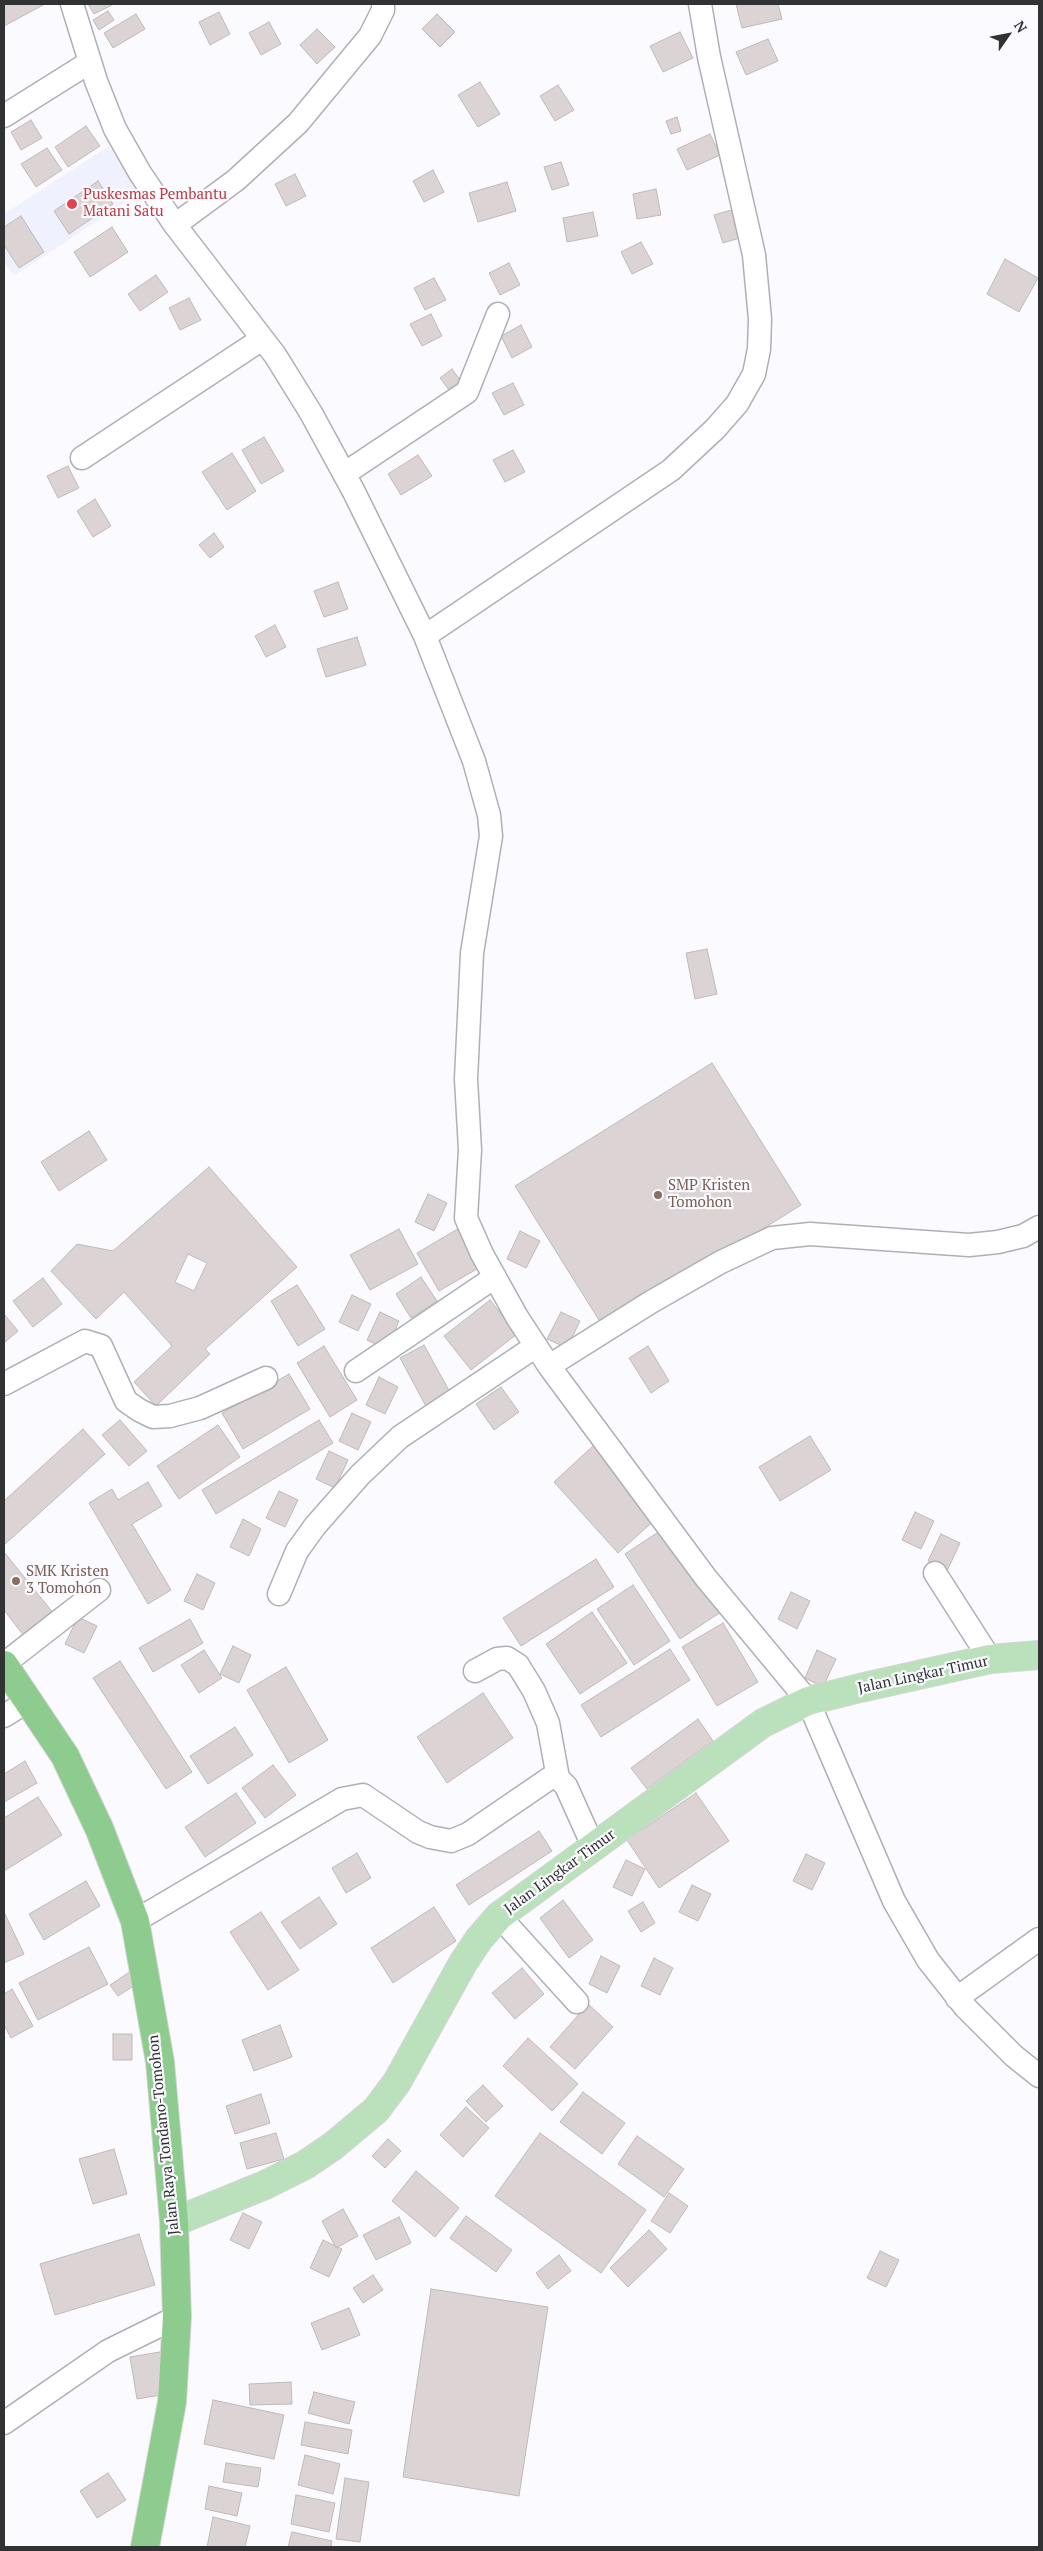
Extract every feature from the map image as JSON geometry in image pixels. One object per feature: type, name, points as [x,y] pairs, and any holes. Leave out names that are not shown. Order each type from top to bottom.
[{"type":"highway","name":"Jalan Raya Tondano-Tomohon","points":[[4,1664],[65,1756],[99,1828],[135,1921],[160,2062],[174,2222],[177,2317],[172,2402],[145,2547]]},
{"type":"main road","name":"Jalan Lingkar Timur","points":[[174,2222],[264,2186],[305,2165],[333,2146],[376,2110],[397,2082],[464,1963],[480,1939],[499,1916],[763,1723],[808,1701],[990,1659],[1039,1655]]},
{"type":"street","points":[[72,4],[90,62],[115,129],[140,173],[175,225],[262,339],[311,413],[344,474],[425,636],[474,762],[489,815],[491,836],[489,860],[472,952],[466,1078],[470,1150],[466,1218],[495,1277],[549,1366],[706,1578],[808,1701],[894,1901],[928,1960],[957,1998],[1014,2056],[1039,2076]]},
{"type":"street","points":[[175,225],[236,180],[298,123],[370,36],[383,10],[383,4]]},
{"type":"street","points":[[425,636],[671,470],[737,404],[754,374],[759,349],[760,319],[754,255],[709,57],[700,4]]},
{"type":"street","points":[[4,116],[90,62]]},
{"type":"street","points":[[344,474],[466,392],[498,314]]},
{"type":"street","points":[[82,458],[262,339]]},
{"type":"street","points":[[549,1366],[705,1271],[772,1238],[810,1234],[969,1245],[998,1242],[1023,1236],[1039,1227]]},
{"type":"street","points":[[356,1371],[495,1277]]},
{"type":"street","points":[[4,1384],[85,1341],[101,1346],[126,1401],[139,1410],[154,1416],[170,1416],[200,1408],[266,1378]]},
{"type":"street","points":[[279,1594],[297,1551],[315,1526],[360,1475],[400,1437],[536,1346]]},
{"type":"street","points":[[935,1573],[990,1659]]},
{"type":"street","points":[[4,1664],[98,1590]]},
{"type":"street","points":[[475,1672],[497,1659],[507,1658],[518,1665],[534,1691],[548,1723],[558,1778],[570,1794],[594,1846]]},
{"type":"street","points":[[4,1716],[28,1701]]},
{"type":"street","points":[[135,1921],[342,1799],[363,1795],[418,1832],[430,1837],[451,1841],[468,1834],[550,1778],[558,1778]]},
{"type":"street","points":[[499,1916],[577,2002]]},
{"type":"street","points":[[957,1998],[1039,1939]]},
{"type":"street","points":[[4,2423],[108,2351],[177,2317]]},
{"type":"shaded area","name":"Puskesmas Pembantu Matani Satu","points":[[109,146],[140,193],[14,276],[4,261],[4,214]]},
{"type":"building","points":[[4,4],[45,4],[4,26]]},
{"type":"building","points":[[88,4],[114,4],[94,14]]},
{"type":"building","points":[[736,4],[778,4],[782,19],[742,28]]},
{"type":"building","points":[[108,11],[114,20],[99,30],[93,20]]},
{"type":"building","points":[[219,12],[230,34],[210,45],[199,22]]},
{"type":"building","points":[[136,14],[145,29],[113,48],[104,33]]},
{"type":"building","points":[[437,14],[455,32],[440,47],[422,29]]},
{"type":"building","points":[[269,22],[281,44],[261,55],[249,33]]},
{"type":"building","points":[[317,29],[335,47],[317,64],[300,45]]},
{"type":"building","points":[[680,32],[693,58],[663,72],[650,46]]},
{"type":"building","points":[[768,39],[778,61],[746,75],[736,52]]},
{"type":"building","points":[[480,82],[500,114],[478,127],[458,95]]},
{"type":"building","points":[[558,85],[574,110],[555,121],[540,96]]},
{"type":"building","points":[[677,117],[681,131],[671,134],[666,121]]},
{"type":"building","points":[[31,120],[42,138],[21,150],[11,132]]},
{"type":"building","points":[[86,126],[100,146],[68,167],[55,147]]},
{"type":"building","points":[[710,134],[720,155],[687,170],[677,149]]},
{"type":"building","points":[[47,148],[62,170],[36,187],[21,164]]},
{"type":"building","points":[[561,162],[569,185],[552,190],[544,167]]},
{"type":"building","points":[[433,170],[444,192],[424,202],[413,181]]},
{"type":"building","points":[[295,174],[306,196],[286,206],[275,184]]},
{"type":"building","points":[[98,181],[113,204],[69,234],[54,211]]},
{"type":"building","points":[[507,182],[516,211],[478,222],[469,193]]},
{"type":"building","points":[[656,189],[661,215],[637,219],[633,194]]},
{"type":"building","points":[[735,209],[743,237],[723,243],[714,215]]},
{"type":"building","points":[[593,212],[598,236],[567,242],[563,218]]},
{"type":"building","points":[[21,216],[44,252],[19,268],[4,245],[4,227]]},
{"type":"building","points":[[112,227],[128,252],[90,277],[74,252]]},
{"type":"building","points":[[641,242],[653,264],[632,274],[621,252]]},
{"type":"building","points":[[1005,259],[1038,278],[1019,312],[987,294]]},
{"type":"building","points":[[509,263],[520,285],[500,295],[489,273]]},
{"type":"building","points":[[156,275],[168,292],[140,311],[128,294]]},
{"type":"building","points":[[434,278],[446,300],[425,310],[414,288]]},
{"type":"building","points":[[189,298],[201,320],[180,330],[169,308]]},
{"type":"building","points":[[431,314],[442,336],[422,346],[410,324]]},
{"type":"building","points":[[521,325],[532,347],[512,358],[501,336]]},
{"type":"building","points":[[452,369],[461,381],[449,390],[440,378]]},
{"type":"building","points":[[513,383],[524,405],[504,415],[492,393]]},
{"type":"building","points":[[264,437],[284,471],[261,484],[242,450]]},
{"type":"building","points":[[513,450],[525,472],[505,482],[493,460]]},
{"type":"building","points":[[232,453],[256,491],[227,510],[202,472]]},
{"type":"building","points":[[418,455],[432,476],[401,495],[388,474]]},
{"type":"building","points":[[68,466],[79,488],[58,498],[47,476]]},
{"type":"building","points":[[95,499],[111,526],[93,537],[77,511]]},
{"type":"building","points":[[214,533],[224,547],[210,558],[199,545]]},
{"type":"building","points":[[338,582],[348,609],[324,617],[314,591]]},
{"type":"building","points":[[275,625],[286,647],[266,657],[255,636]]},
{"type":"building","points":[[357,637],[366,665],[326,677],[317,649]]},
{"type":"building","points":[[707,949],[717,994],[695,999],[686,953]]},
{"type":"building","name":"SMP Kristen Tomohon","points":[[712,1063],[801,1205],[604,1328],[515,1186]]},
{"type":"building","points":[[89,1131],[107,1160],[59,1191],[41,1162]]},
{"type":"building","points":[[209,1167],[297,1267],[205,1349],[210,1354],[156,1406],[134,1382],[172,1346],[124,1292],[96,1319],[51,1271],[77,1244],[113,1251]]},
{"type":"building","points":[[428,1194],[447,1203],[434,1231],[415,1222]]},
{"type":"building","points":[[461,1227],[484,1265],[439,1291],[417,1253]]},
{"type":"building","points":[[399,1229],[418,1264],[370,1290],[350,1255]]},
{"type":"building","points":[[520,1231],[540,1241],[526,1268],[507,1259]]},
{"type":"building","points":[[188,1254],[207,1263],[194,1291],[175,1282]]},
{"type":"building","points":[[421,1277],[437,1301],[411,1318],[396,1294]]},
{"type":"building","points":[[43,1278],[62,1304],[33,1327],[13,1301]]},
{"type":"building","points":[[297,1285],[325,1329],[298,1346],[271,1301]]},
{"type":"building","points":[[352,1295],[371,1304],[358,1331],[339,1322]]},
{"type":"building","points":[[490,1300],[517,1334],[471,1370],[444,1336]]},
{"type":"building","points":[[380,1312],[399,1321],[386,1349],[367,1340]]},
{"type":"building","points":[[561,1312],[580,1321],[567,1348],[547,1339]]},
{"type":"building","points":[[4,1314],[18,1331],[4,1343]]},
{"type":"building","points":[[424,1345],[452,1396],[428,1410],[400,1358]]},
{"type":"building","points":[[324,1346],[357,1400],[330,1417],[297,1363]]},
{"type":"building","points":[[648,1346],[669,1381],[651,1393],[629,1358]]},
{"type":"building","points":[[289,1374],[310,1409],[243,1449],[222,1413]]},
{"type":"building","points":[[379,1377],[398,1387],[385,1414],[366,1405]]},
{"type":"building","points":[[501,1387],[519,1412],[494,1430],[476,1404]]},
{"type":"building","points":[[352,1413],[371,1422],[358,1450],[339,1441]]},
{"type":"building","points":[[120,1420],[147,1451],[129,1466],[102,1435]]},
{"type":"building","points":[[319,1420],[333,1443],[216,1514],[202,1490]]},
{"type":"building","points":[[218,1425],[240,1457],[179,1499],[157,1466]]},
{"type":"building","points":[[83,1429],[105,1454],[4,1545],[4,1501]]},
{"type":"building","points":[[810,1436],[831,1470],[780,1501],[759,1467]]},
{"type":"building","points":[[594,1445],[658,1517],[618,1553],[554,1482]]},
{"type":"building","points":[[329,1451],[348,1460],[335,1488],[316,1479]]},
{"type":"building","points":[[148,1482],[162,1506],[132,1524],[171,1590],[148,1604],[89,1503],[112,1489],[118,1500]]},
{"type":"building","points":[[279,1491],[298,1500],[285,1527],[266,1518]]},
{"type":"building","points":[[915,1512],[934,1521],[921,1549],[902,1540]]},
{"type":"building","points":[[243,1519],[261,1529],[249,1556],[230,1547]]},
{"type":"building","points":[[666,1527],[721,1612],[680,1639],[625,1554]]},
{"type":"building","points":[[941,1534],[960,1543],[947,1571],[928,1561]]},
{"type":"building","name":"SMK Kristen 3 Tomohon","points":[[4,1552],[54,1614],[24,1636],[4,1610]]},
{"type":"building","points":[[596,1559],[614,1587],[521,1646],[503,1618]]},
{"type":"building","points":[[197,1574],[215,1583],[203,1610],[184,1601]]},
{"type":"building","points":[[633,1585],[670,1641],[634,1665],[597,1609]]},
{"type":"building","points":[[791,1592],[810,1601],[797,1629],[778,1619]]},
{"type":"building","points":[[592,1612],[627,1663],[580,1694],[546,1644]]},
{"type":"building","points":[[78,1617],[97,1626],[84,1653],[65,1644]]},
{"type":"building","points":[[190,1619],[203,1643],[153,1672],[139,1648]]},
{"type":"building","points":[[723,1623],[758,1682],[717,1706],[682,1647]]},
{"type":"building","points":[[233,1646],[251,1655],[239,1683],[220,1674]]},
{"type":"building","points":[[670,1649],[690,1680],[601,1737],[581,1705]]},
{"type":"building","points":[[204,1650],[222,1678],[199,1693],[181,1665]]},
{"type":"building","points":[[817,1650],[836,1659],[823,1687],[805,1678]]},
{"type":"building","points":[[120,1661],[192,1772],[166,1789],[93,1678]]},
{"type":"building","points":[[286,1667],[328,1740],[289,1763],[247,1690]]},
{"type":"building","points":[[483,1693],[513,1738],[447,1783],[417,1737]]},
{"type":"building","points":[[698,1719],[713,1741],[647,1789],[631,1768]]},
{"type":"building","points":[[235,1727],[253,1755],[208,1784],[190,1756]]},
{"type":"building","points":[[25,1761],[37,1783],[4,1802],[4,1774]]},
{"type":"building","points":[[273,1765],[296,1795],[265,1818],[242,1788]]},
{"type":"building","points":[[236,1793],[256,1823],[205,1857],[185,1827]]},
{"type":"building","points":[[696,1793],[729,1841],[659,1888],[627,1840]]},
{"type":"building","points":[[38,1797],[62,1835],[4,1871],[4,1818]]},
{"type":"building","points":[[539,1831],[552,1851],[469,1905],[456,1885]]},
{"type":"building","points":[[357,1853],[371,1878],[346,1893],[332,1868]]},
{"type":"building","points":[[806,1854],[825,1863],[812,1890],[793,1881]]},
{"type":"building","points":[[626,1860],[645,1869],[632,1896],[613,1887]]},
{"type":"building","points":[[86,1881],[100,1906],[44,1940],[29,1914]]},
{"type":"building","points":[[692,1885],[711,1894],[698,1921],[679,1912]]},
{"type":"building","points":[[319,1897],[337,1924],[300,1949],[281,1922]]},
{"type":"building","points":[[563,1900],[593,1940],[569,1958],[540,1918]]},
{"type":"building","points":[[643,1902],[655,1923],[641,1932],[628,1911]]},
{"type":"building","points":[[434,1907],[456,1941],[393,1983],[371,1948]]},
{"type":"building","points":[[4,1912],[24,1954],[4,1963]]},
{"type":"building","points":[[261,1912],[299,1970],[268,1990],[230,1932]]},
{"type":"building","points":[[89,1947],[108,1984],[38,2020],[19,1983]]},
{"type":"building","points":[[601,1956],[620,1966],[607,1993],[589,1984]]},
{"type":"building","points":[[654,1958],[673,1968],[660,1995],[641,1986]]},
{"type":"building","points":[[522,1968],[544,1994],[515,2019],[492,1993]]},
{"type":"building","points":[[131,1971],[138,1983],[118,1996],[110,1985]]},
{"type":"building","points":[[12,1989],[33,2026],[11,2038],[4,2025],[4,1994]]},
{"type":"building","points":[[588,2004],[613,2027],[575,2069],[550,2047]]},
{"type":"building","points":[[280,2025],[292,2057],[254,2071],[242,2040]]},
{"type":"building","points":[[113,2034],[132,2034],[132,2060],[113,2060]]},
{"type":"building","points":[[528,2038],[578,2084],[552,2111],[503,2066]]},
{"type":"building","points":[[483,2085],[503,2106],[486,2122],[466,2101]]},
{"type":"building","points":[[583,2092],[625,2123],[602,2154],[560,2122]]},
{"type":"building","points":[[261,2094],[270,2123],[235,2134],[226,2106]]},
{"type":"building","points":[[466,2107],[489,2128],[463,2157],[440,2135]]},
{"type":"building","points":[[276,2133],[284,2159],[247,2169],[240,2143]]},
{"type":"building","points":[[540,2133],[646,2210],[601,2273],[495,2196]]},
{"type":"building","points":[[637,2136],[684,2169],[664,2197],[618,2164]]},
{"type":"building","points":[[388,2139],[401,2151],[385,2168],[372,2156]]},
{"type":"building","points":[[114,2149],[127,2194],[93,2204],[79,2159]]},
{"type":"building","points":[[416,2171],[459,2208],[435,2237],[392,2201]]},
{"type":"building","points":[[669,2193],[688,2206],[670,2233],[651,2221]]},
{"type":"building","points":[[343,2209],[358,2236],[336,2248],[322,2221]]},
{"type":"building","points":[[243,2213],[262,2222],[249,2249],[230,2240]]},
{"type":"building","points":[[466,2216],[512,2250],[496,2272],[450,2238]]},
{"type":"building","points":[[399,2217],[411,2243],[376,2260],[363,2235]]},
{"type":"building","points":[[649,2230],[667,2249],[628,2287],[610,2268]]},
{"type":"building","points":[[139,2234],[155,2285],[55,2315],[40,2264]]},
{"type":"building","points":[[323,2240],[342,2249],[329,2277],[310,2268]]},
{"type":"building","points":[[880,2251],[899,2260],[886,2287],[867,2278]]},
{"type":"building","points":[[559,2255],[571,2271],[548,2289],[536,2273]]},
{"type":"building","points":[[373,2275],[383,2290],[363,2303],[353,2288]]},
{"type":"building","points":[[431,2289],[548,2307],[519,2496],[403,2477]]},
{"type":"building","points":[[349,2308],[360,2335],[322,2350],[311,2323]]},
{"type":"building","points":[[160,2352],[167,2394],[137,2399],[130,2357]]},
{"type":"building","points":[[291,2382],[292,2404],[250,2405],[249,2384]]},
{"type":"building","points":[[314,2392],[355,2402],[349,2424],[308,2413]]},
{"type":"building","points":[[213,2400],[284,2415],[274,2459],[204,2444]]},
{"type":"building","points":[[305,2422],[352,2430],[348,2454],[301,2445]]},
{"type":"building","points":[[305,2455],[340,2464],[333,2494],[298,2485]]},
{"type":"building","points":[[226,2463],[261,2468],[258,2487],[223,2482]]},
{"type":"building","points":[[108,2473],[126,2500],[97,2518],[80,2491]]},
{"type":"building","points":[[345,2478],[369,2482],[360,2542],[336,2539]]},
{"type":"building","points":[[209,2486],[242,2493],[237,2516],[205,2509]]},
{"type":"building","points":[[296,2495],[335,2503],[329,2532],[291,2524]]},
{"type":"building","points":[[213,2517],[250,2526],[245,2547],[207,2547]]},
{"type":"building","points":[[292,2532],[332,2541],[331,2547],[288,2547]]},
{"type":"place","name":"Puskesmas Pembantu Matani Satu","points":[[72,204]]},
{"type":"place","name":"SMP Kristen Tomohon","points":[[658,1195]]},
{"type":"place","name":"SMK Kristen 3 Tomohon","points":[[16,1581]]}]
